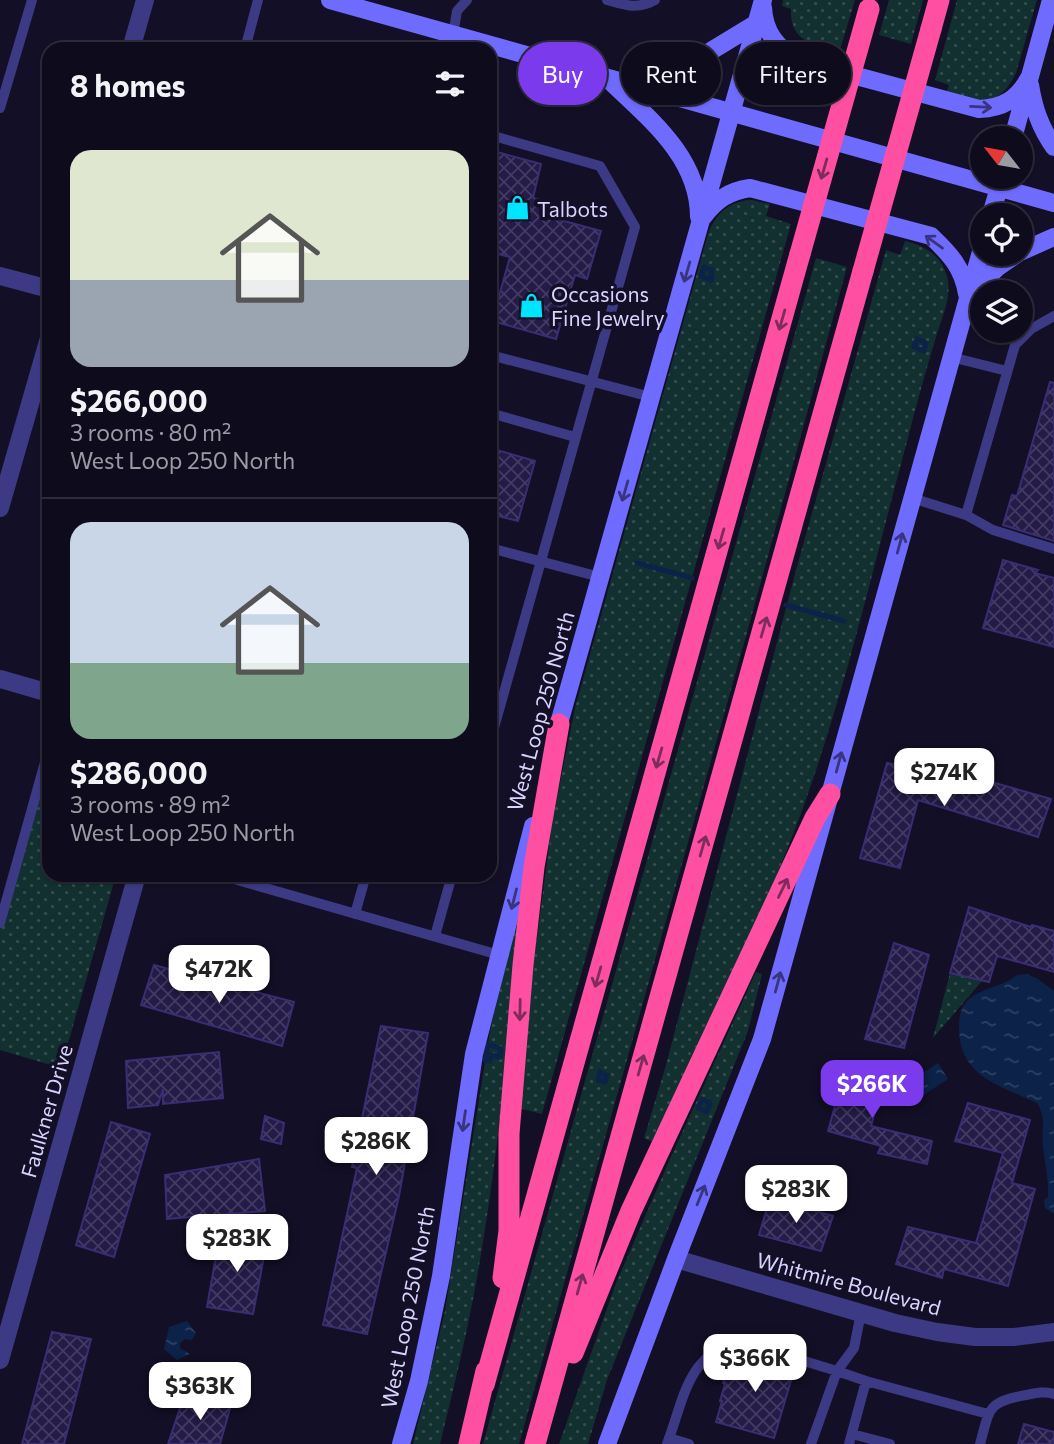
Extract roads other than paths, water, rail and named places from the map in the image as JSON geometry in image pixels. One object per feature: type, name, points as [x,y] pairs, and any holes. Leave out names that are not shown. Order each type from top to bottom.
[{"type":"highway","points":[[538,1444],[939,0]]},
{"type":"highway","points":[[469,1444],[870,4]]},
{"type":"highway","points":[[484,1385],[503,1283],[509,1231],[510,1121],[531,888],[559,724]]},
{"type":"highway","points":[[538,1444],[575,1345],[631,1211],[815,818],[830,794]]},
{"type":"main road","points":[[330,0],[451,42]]},
{"type":"main road","points":[[763,0],[765,22],[772,41],[797,60],[979,109],[998,107],[1015,99],[1029,78]]},
{"type":"main road","name":"West Loop 250 North","points":[[401,1444],[419,1381],[441,1276],[474,1054],[559,724],[763,0]]},
{"type":"main road","points":[[1016,126],[1051,0]]},
{"type":"main road","points":[[721,45],[757,23]]},
{"type":"main road","points":[[497,52],[518,57]]},
{"type":"main road","points":[[607,78],[667,136],[690,171],[699,201],[700,225]]},
{"type":"main road","points":[[1029,78],[1034,108],[1054,147]]},
{"type":"main road","points":[[708,105],[970,174]]},
{"type":"main road","points":[[700,225],[711,206],[725,196],[750,188],[931,236],[951,256],[961,271],[968,298]]},
{"type":"main road","points":[[1018,189],[1054,203]]},
{"type":"main road","points":[[1033,247],[1054,237]]},
{"type":"main road","points":[[607,1444],[762,1039],[977,266]]},
{"type":"main road","points":[[968,298],[1000,266]]},
{"type":"street","points":[[133,42],[145,0]]},
{"type":"street","points":[[0,276],[42,287]]},
{"type":"street","points":[[0,508],[42,362]]},
{"type":"street","points":[[0,680],[42,691]]},
{"type":"street","name":"Faulkner Drive","points":[[0,1360],[135,882]]},
{"type":"street","name":"Whitmire Boulevard","points":[[676,1259],[861,1313],[937,1332],[975,1336],[1054,1332]]},
{"type":"lane","points":[[0,108],[32,0]]},
{"type":"lane","points":[[246,42],[258,0]]},
{"type":"lane","points":[[451,42],[455,5],[467,0]]},
{"type":"lane","points":[[607,0],[633,7],[647,5],[655,0]]},
{"type":"lane","points":[[497,137],[600,166],[635,227],[497,717]]},
{"type":"lane","points":[[966,515],[1015,345],[1022,336],[1053,317]]},
{"type":"lane","points":[[497,357],[651,397]]},
{"type":"lane","points":[[951,357],[1007,371]]},
{"type":"lane","points":[[497,416],[575,437]]},
{"type":"lane","points":[[912,498],[966,515],[993,530],[1054,549]]},
{"type":"lane","points":[[497,549],[600,577]]},
{"type":"lane","points":[[0,923],[42,773]]},
{"type":"lane","points":[[244,882],[499,955]]},
{"type":"lane","points":[[355,914],[364,882]]},
{"type":"lane","points":[[435,936],[450,882]]},
{"type":"lane","points":[[811,1444],[837,1371],[854,1348],[861,1313]]},
{"type":"lane","points":[[689,1444],[668,1441],[688,1384],[702,1360],[738,1341],[866,1381],[988,1413]]},
{"type":"lane","points":[[866,1381],[851,1439],[890,1444]]},
{"type":"lane","points":[[980,1444],[988,1413],[1000,1400],[1050,1392]]},
{"type":"water","points":[[1027,974],[1054,991],[1054,1214],[1045,1208],[1048,1184],[1043,1147],[1043,1120],[1037,1103],[997,1085],[975,1069],[961,1046],[959,1029],[961,1013],[969,999],[1017,975]]},
{"type":"water","points":[[938,1063],[948,1079],[919,1098],[908,1083]]},
{"type":"water","points":[[187,1321],[196,1333],[192,1340],[185,1339],[180,1343],[180,1348],[190,1354],[177,1360],[164,1349],[169,1327]]},
{"type":"waterway","points":[[704,267],[712,270],[711,280],[701,276],[704,267]]},
{"type":"waterway","points":[[917,339],[926,343],[924,351],[914,347],[917,339]]},
{"type":"waterway","points":[[637,563],[692,578]]},
{"type":"waterway","points":[[786,605],[844,621]]},
{"type":"waterway","points":[[488,1044],[501,1049],[500,1057],[491,1055],[490,1061],[485,1060],[488,1044]]},
{"type":"waterway","points":[[600,1072],[607,1075],[605,1082],[598,1080],[600,1072]]},
{"type":"waterway","points":[[702,1099],[710,1103],[707,1112],[698,1108],[702,1099]]},
{"type":"place","name":"Talbots","points":[[517,208]]},
{"type":"place","name":"Occasions Fine Jewelry","points":[[531,305]]}]
